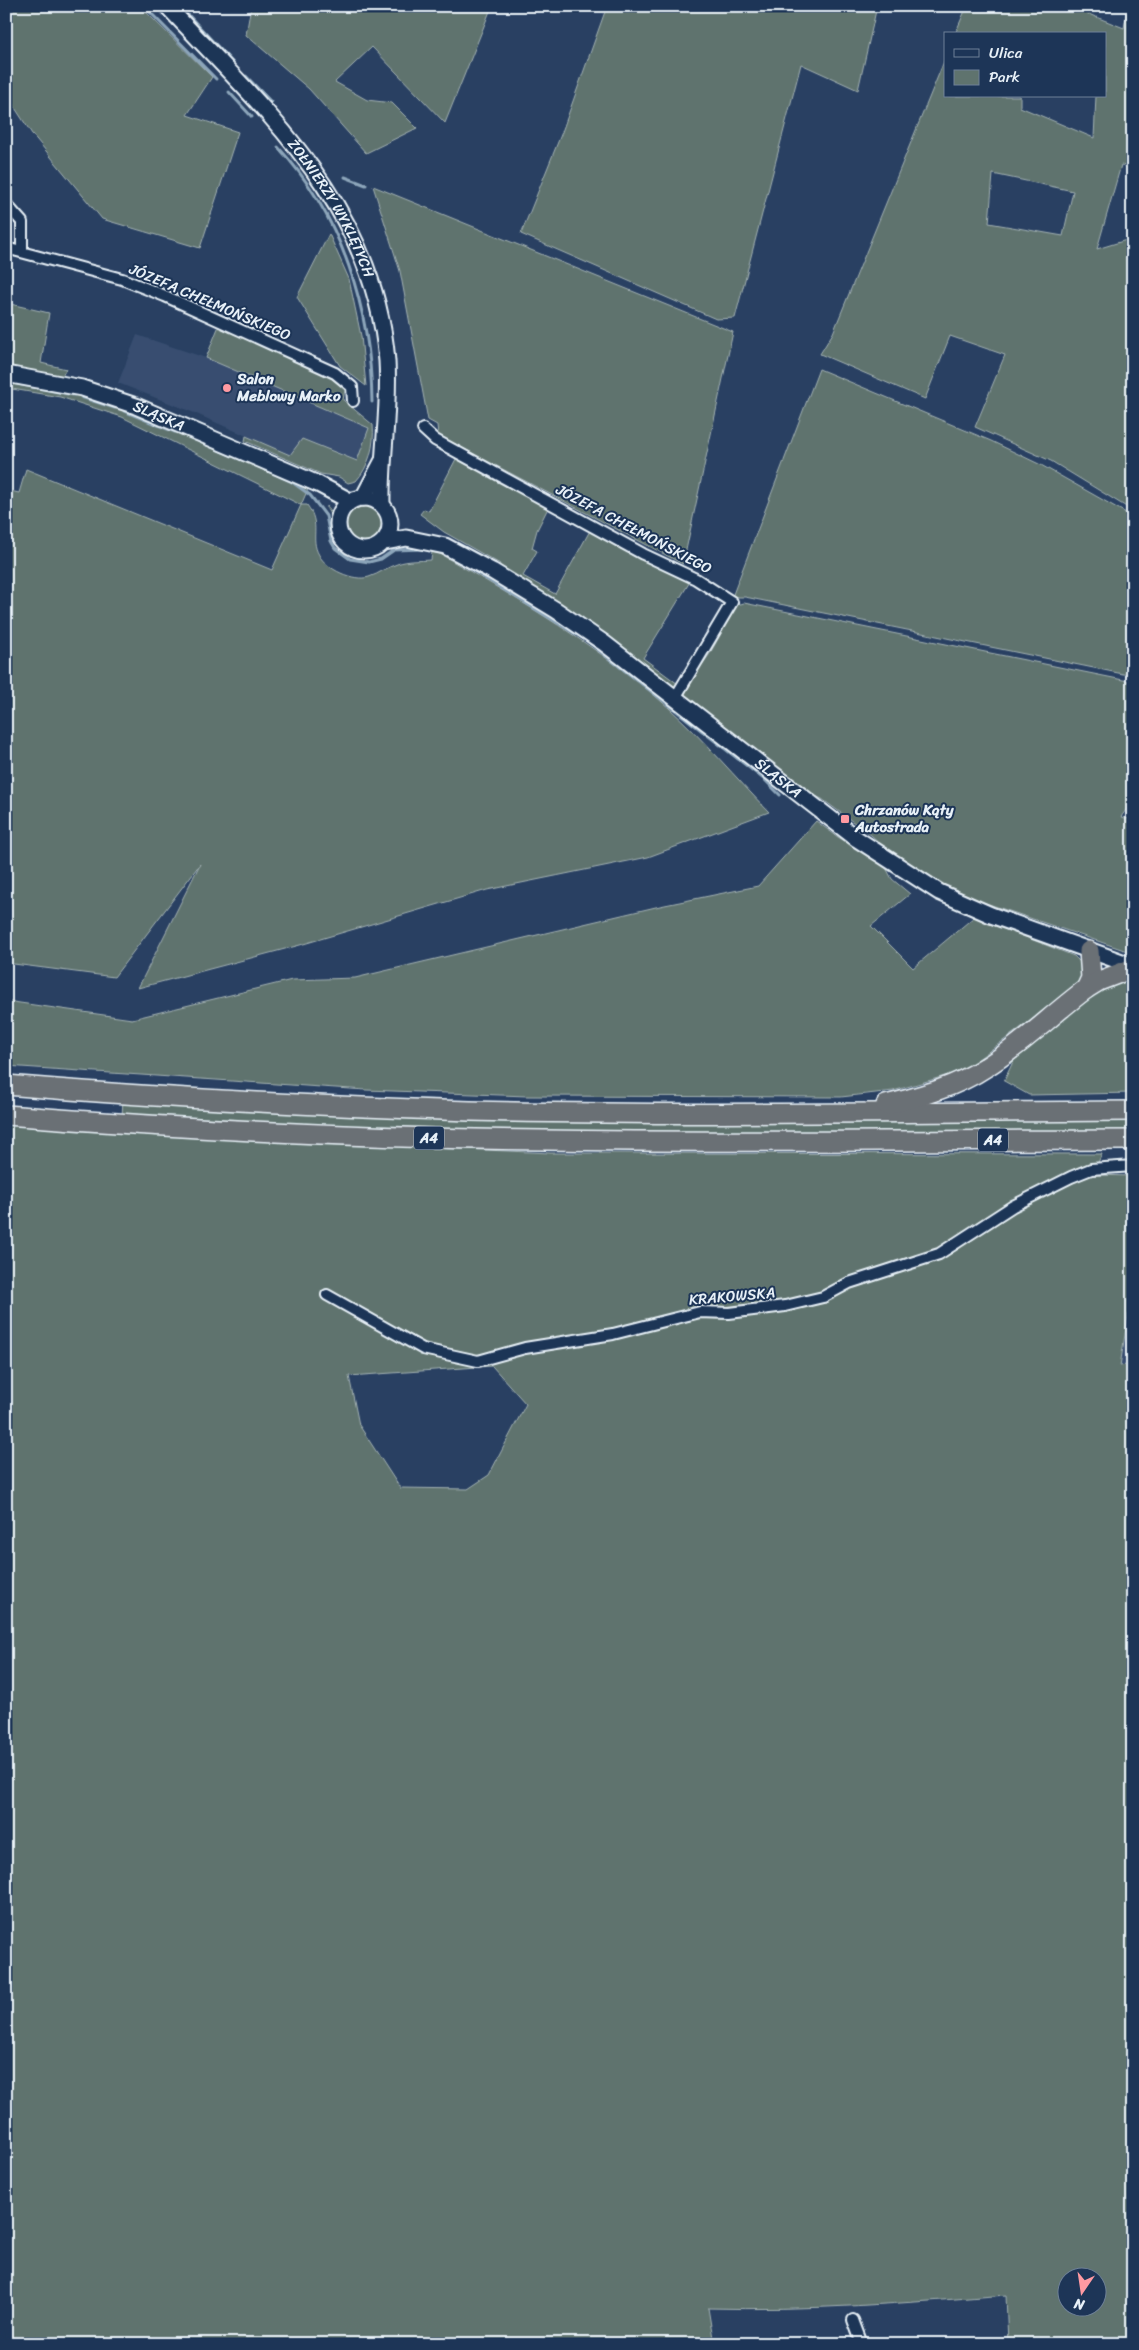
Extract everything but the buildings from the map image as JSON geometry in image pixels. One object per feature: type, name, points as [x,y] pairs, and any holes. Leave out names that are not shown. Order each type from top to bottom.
[{"type":"highway","points":[[1086,989],[1090,978],[1089,951]]},
{"type":"highway","points":[[857,1112],[926,1095],[967,1078],[1005,1055],[1086,989],[1099,981],[1133,967]]},
{"type":"highway","name":"A4","points":[[6,1085],[293,1104],[454,1110],[608,1113],[1133,1111]]},
{"type":"highway","name":"A4","points":[[6,1115],[249,1131],[478,1139],[1133,1140]]},
{"type":"main road","name":"ŻOŁNIERZY WYKLĘTYCH","points":[[167,6],[294,144],[330,192],[349,225],[373,288],[385,347],[388,407],[383,458],[382,504]]},
{"type":"main road","name":"ŚLĄSKA","points":[[6,374],[73,386],[129,404],[304,479],[356,499]]},
{"type":"main road","name":"ŻOŁNIERZY WYKLĘTYCH","points":[[356,499],[383,458]]},
{"type":"main road","name":"ŚLĄSKA","points":[[304,479],[335,509],[338,518]]},
{"type":"main road","points":[[356,499],[376,500],[382,504],[390,516],[391,523],[384,542],[371,550],[356,549],[343,540],[338,518],[342,510],[356,499]]},
{"type":"main road","name":"ŚLĄSKA","points":[[391,523],[426,534],[556,610],[675,698],[857,839],[907,874],[973,908],[1133,967]]},
{"type":"main road","name":"ŚLĄSKA","points":[[384,542],[406,538],[445,546]]},
{"type":"street","points":[[8,207],[22,222],[22,252]]},
{"type":"street","name":"JÓZEFA CHEŁMOŃSKIEGO","points":[[6,248],[122,280],[165,296],[335,373],[352,387],[353,401]]},
{"type":"street","name":"JÓZEFA CHEŁMOŃSKIEGO","points":[[423,429],[435,440],[643,554],[696,579],[732,602],[675,698]]},
{"type":"street","name":"KRAKOWSKA","points":[[327,1295],[423,1349],[478,1361],[525,1348],[613,1334],[700,1312],[729,1314],[785,1306],[823,1296],[849,1283],[939,1254],[1013,1206],[1071,1177],[1099,1168],[1133,1166]]},
{"type":"street","points":[[853,2320],[862,2344]]},
{"type":"shaded area","points":[[137,335],[206,358],[369,428],[357,461],[302,439],[290,455],[192,412],[118,383]]},
{"type":"shaded area","points":[[1133,1284],[1133,1364],[1120,1366]]},
{"type":"green space","points":[[6,6],[140,6],[212,77],[187,115],[238,132],[200,248],[102,219],[32,134],[6,94]]},
{"type":"green space","points":[[251,6],[492,6],[445,123],[372,47],[335,82],[367,100],[392,103],[417,128],[366,153],[309,89],[246,35]]},
{"type":"green space","points":[[607,6],[877,6],[858,90],[801,64],[735,318],[716,319],[521,234],[562,132]]},
{"type":"green space","points":[[967,6],[1068,6],[1124,28],[1128,6],[1133,6],[1133,168],[1121,165],[1097,249],[1133,238],[1133,511],[1051,461],[975,427],[1005,355],[950,336],[925,399],[820,354],[833,333],[944,61],[944,98],[1020,98],[1020,107],[1094,138],[1096,98],[1106,98],[1106,32],[956,32]],"holes":[[[993,174],[1073,191],[1063,236],[989,223]]]},
{"type":"green space","points":[[373,186],[733,332],[683,564],[438,435],[437,425],[428,420],[400,271]]},
{"type":"green space","points":[[329,234],[349,279],[361,336],[366,386],[340,366],[297,297]]},
{"type":"green space","points":[[6,303],[49,313],[41,363],[66,369],[61,378],[6,368]]},
{"type":"green space","points":[[220,323],[346,384],[343,400],[373,425],[373,440],[368,462],[356,481],[348,483],[339,477],[321,474],[245,441],[246,436],[290,455],[302,439],[357,461],[369,428],[206,358]]},
{"type":"green space","points":[[819,369],[991,441],[1041,465],[1133,517],[1133,676],[745,597],[732,597]]},
{"type":"green space","points":[[6,380],[65,391],[129,409],[308,489],[301,505],[122,417],[60,397],[6,388]]},
{"type":"green space","points":[[457,457],[550,504],[537,530],[532,548],[537,551],[523,576],[555,594],[592,527],[691,580],[643,658],[678,684],[673,690],[498,568],[500,564],[444,532],[420,514],[424,509],[429,511]]},
{"type":"green space","points":[[26,469],[272,570],[301,505],[307,505],[314,519],[315,543],[319,555],[328,565],[341,573],[356,578],[369,577],[393,565],[410,561],[431,560],[432,552],[440,554],[470,571],[559,625],[643,686],[669,708],[769,812],[648,857],[487,890],[300,945],[138,988],[200,864],[114,977],[6,963],[6,490],[19,493]]},
{"type":"green space","points":[[365,505],[372,506],[378,511],[383,517],[383,531],[378,537],[372,542],[365,543],[358,542],[352,537],[347,531],[346,524],[347,517],[352,511],[358,506]]},
{"type":"green space","points":[[327,506],[332,514],[338,539],[347,549],[366,555],[373,554],[385,547],[387,549],[373,556],[365,557],[357,556],[343,548],[334,535]]},
{"type":"green space","points":[[744,603],[1133,682],[1133,800],[1121,817],[1133,820],[1133,953],[965,896],[898,860],[871,835],[822,799],[800,789],[680,696],[709,655],[737,605]]},
{"type":"green space","points":[[816,821],[885,866],[892,879],[910,894],[871,926],[913,968],[974,917],[1074,956],[1084,966],[1081,981],[1064,996],[962,1071],[893,1091],[841,1097],[527,1096],[366,1090],[6,1066],[6,1001],[132,1019],[292,980],[355,978],[660,906],[758,886]]},
{"type":"green space","points":[[1128,979],[1133,981],[1133,1093],[1029,1095],[1004,1081],[1018,1051],[1094,989]]},
{"type":"green space","points":[[123,1099],[1133,1117],[1133,1133],[568,1134],[388,1130],[122,1117]]},
{"type":"green space","points":[[6,1121],[240,1139],[551,1153],[1102,1154],[1092,1175],[1133,1176],[1133,1284],[1120,1366],[1133,1364],[1133,2344],[1008,2344],[1006,2295],[820,2307],[708,2308],[714,2344],[6,2344]],"holes":[[[492,1366],[526,1404],[489,1475],[468,1489],[400,1488],[359,1425],[349,1376]]]},
{"type":"waterway","points":[[144,6],[216,79]]},
{"type":"waterway","points":[[180,6],[233,63]]},
{"type":"waterway","points":[[246,76],[271,102]]},
{"type":"waterway","points":[[229,92],[252,117]]},
{"type":"waterway","points":[[278,147],[320,203],[336,233],[349,266],[359,299],[366,333],[372,402]]},
{"type":"waterway","points":[[345,177],[366,185]]},
{"type":"waterway","points":[[6,382],[74,395]]},
{"type":"waterway","points":[[81,397],[115,408]]},
{"type":"waterway","points":[[124,411],[175,432]]},
{"type":"waterway","points":[[184,435],[242,460]]},
{"type":"waterway","points":[[252,464],[292,482],[310,495],[326,516],[331,541],[335,548],[350,559],[369,562],[381,559],[394,550],[424,549]]},
{"type":"waterway","points":[[464,565],[587,641],[765,780],[780,795]]},
{"type":"place","name":"Salon Meblowy Marko","points":[[227,388]]},
{"type":"place","name":"Chrzanów Kąty Autostrada","points":[[845,819]]}]
